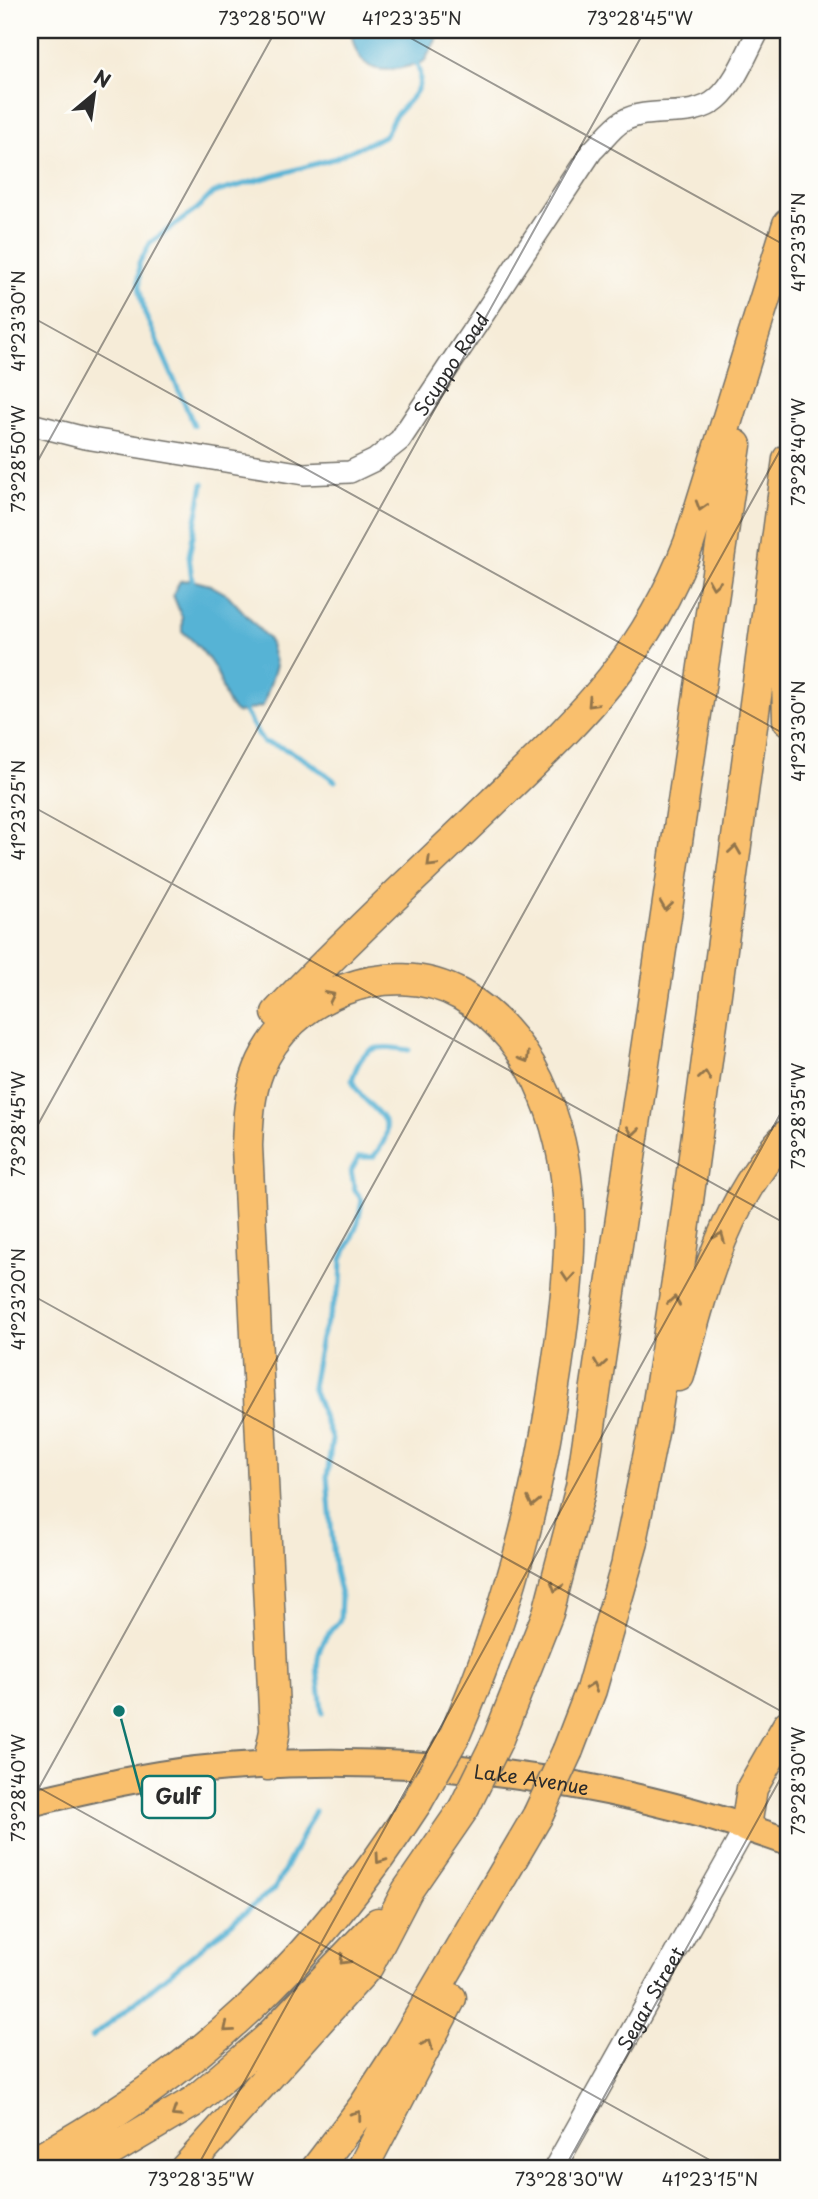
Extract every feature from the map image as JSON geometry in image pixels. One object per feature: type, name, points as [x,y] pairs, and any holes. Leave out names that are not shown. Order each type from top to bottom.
[{"type":"highway","points":[[268,1765],[258,1733],[230,1147],[235,1088],[244,1061],[258,1035],[278,1011],[568,730],[632,654],[672,586],[689,543],[788,224]]},
{"type":"highway","points":[[185,2169],[368,1966],[407,1891],[464,1808],[498,1739],[548,1613],[581,1487],[747,373],[771,277]]},
{"type":"highway","points":[[627,1561],[654,1428],[677,1279],[788,459]]},
{"type":"highway","points":[[788,595],[788,720]]},
{"type":"highway","points":[[30,2164],[136,2100],[241,2017],[328,1928],[365,1880],[417,1802],[454,1737],[505,1607],[538,1482],[565,1317],[569,1263],[568,1191],[556,1124],[545,1094],[527,1060],[508,1033],[485,1011],[459,994],[427,983],[397,980],[365,983],[336,992],[312,1005],[290,1023],[272,1044],[252,1092],[247,1146],[275,1731],[268,1765]]},
{"type":"highway","points":[[362,2169],[420,2062],[568,1751],[592,1690],[713,1256],[736,1204],[768,1157],[788,1134]]},
{"type":"highway","points":[[746,1827],[752,1788],[788,1724]]},
{"type":"highway","points":[[746,1827],[768,1799],[788,1764]]},
{"type":"highway","points":[[316,2169],[364,2106],[400,2050],[538,1815]]},
{"type":"highway","points":[[80,2169],[192,2102],[266,2040],[407,1891]]},
{"type":"main road","name":"Lake Avenue","points":[[30,1803],[139,1778],[197,1770],[268,1765],[381,1765],[503,1774],[631,1796],[746,1827],[788,1842]]},
{"type":"street","name":"Scuppo Road","points":[[30,424],[85,438],[304,474],[350,472],[375,460],[400,440],[592,151],[623,121],[645,114],[692,109],[716,100],[729,84],[759,30]]},
{"type":"street","name":"Segar Street","points":[[554,2169],[746,1827]]},
{"type":"water","points":[[351,30],[435,30],[436,40],[424,62],[385,70],[366,64],[359,57]]},
{"type":"water","points":[[191,580],[210,585],[228,595],[269,640],[276,666],[263,706],[237,713],[232,709],[212,664],[182,631],[182,617],[173,595],[180,581]]},
{"type":"waterway","points":[[194,425],[145,314],[139,287],[139,263],[151,242],[197,209],[213,193],[336,158],[385,135],[394,118],[419,85],[419,70],[415,60]]},
{"type":"waterway","points":[[193,587],[189,556],[203,484]]},
{"type":"waterway","points":[[242,707],[263,742],[292,752],[335,781]]},
{"type":"waterway","points":[[322,1713],[319,1653],[323,1642],[340,1620],[341,1596],[335,1571],[327,1477],[332,1439],[312,1387],[321,1338],[341,1284],[342,1259],[358,1223],[362,1200],[355,1190],[351,1171],[359,1157],[373,1157],[383,1143],[386,1132],[381,1116],[366,1101],[352,1080],[366,1053],[379,1048],[409,1050]]},
{"type":"waterway","points":[[92,2037],[275,1888],[315,1811]]},
{"type":"place","name":"Gulf","points":[[119,1711]]}]
